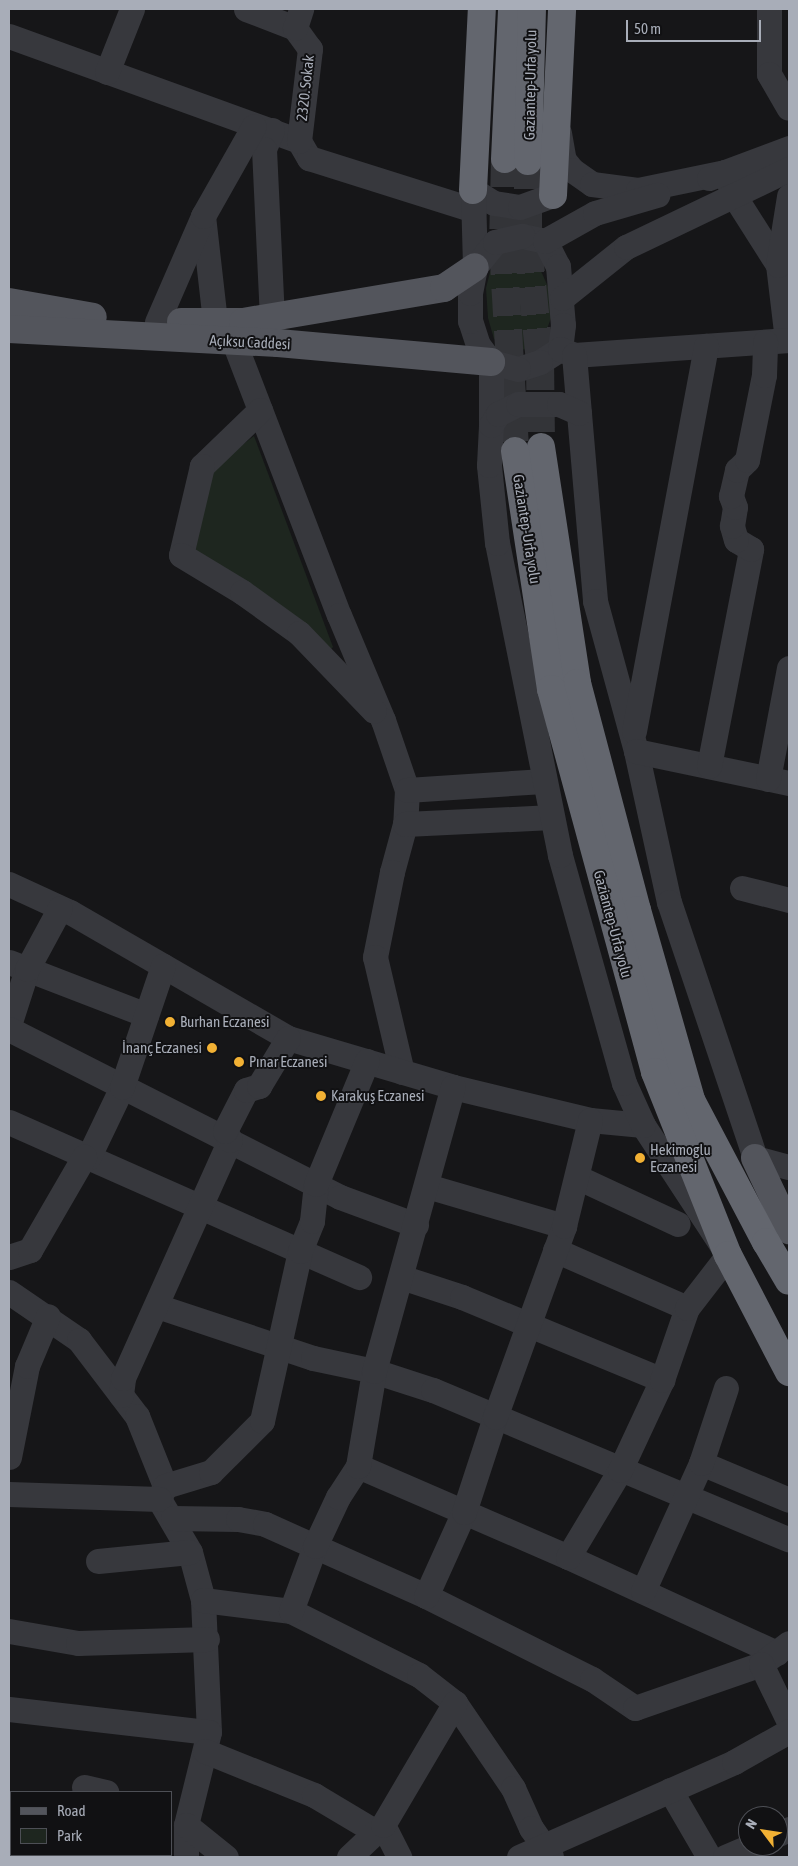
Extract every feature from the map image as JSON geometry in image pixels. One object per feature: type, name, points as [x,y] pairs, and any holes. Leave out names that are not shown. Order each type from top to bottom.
[{"type":"highway","points":[[473,200],[482,9]]},
{"type":"highway","name":"Gaziantep-Urfa yolu","points":[[512,9],[517,160],[532,9]]},
{"type":"highway","points":[[553,195],[562,9]]},
{"type":"highway","name":"Gaziantep-Urfa yolu","points":[[789,1280],[766,1242],[692,1100],[637,910],[577,683],[528,449],[551,689],[611,918],[655,1072],[728,1255],[789,1372]]},
{"type":"main road","name":"Açıksu Caddesi","points":[[9,302],[68,314],[157,322],[215,322],[272,318],[444,288],[475,266]]},
{"type":"main road","name":"Açıksu Caddesi","points":[[9,329],[234,342],[492,362]]},
{"type":"main road","points":[[755,1158],[789,1230]]},
{"type":"street","points":[[107,72],[132,9]]},
{"type":"street","points":[[246,9],[298,18]]},
{"type":"street","points":[[769,9],[769,74],[789,108]]},
{"type":"street","name":"2320. Sokak","points":[[298,18],[310,49],[299,141]]},
{"type":"street","points":[[9,36],[299,141],[309,158],[473,200],[520,207],[553,195],[545,241],[558,266],[567,352],[579,414],[595,601],[634,745],[669,902],[755,1158],[789,1167]]},
{"type":"street","points":[[556,121],[564,160],[572,170],[592,184],[638,190],[729,183]]},
{"type":"street","points":[[157,322],[203,216],[263,128]]},
{"type":"street","points":[[263,128],[272,318]]},
{"type":"street","points":[[562,298],[626,246],[789,148]]},
{"type":"street","points":[[475,266],[496,242],[522,236],[545,241],[595,213],[789,170]]},
{"type":"street","points":[[729,183],[778,265]]},
{"type":"street","points":[[709,766],[751,549],[736,540],[732,526],[735,507],[731,496],[737,470],[747,460],[764,375],[780,340],[778,265],[789,196]]},
{"type":"street","points":[[473,200],[475,266],[470,321],[478,345],[492,362],[518,369],[567,352],[706,346],[780,340]]},
{"type":"street","points":[[203,216],[215,322]]},
{"type":"street","points":[[234,342],[339,616],[383,720],[407,790],[405,824],[392,872],[376,957],[402,1072]]},
{"type":"street","points":[[634,745],[706,346]]},
{"type":"street","points":[[492,362],[488,465],[497,543],[560,855],[624,1083],[643,1125],[728,1255],[687,1308],[662,1380],[620,1470],[568,1556]]},
{"type":"street","points":[[491,425],[498,414],[518,404],[559,404],[579,414]]},
{"type":"street","points":[[260,410],[202,466],[181,555],[242,592],[299,633],[383,720]]},
{"type":"street","points":[[634,745],[709,766],[779,781],[789,668]]},
{"type":"street","points":[[407,790],[544,781]]},
{"type":"street","points":[[405,824],[552,817]]},
{"type":"street","points":[[9,884],[60,908],[288,1038],[453,1087],[590,1120],[643,1125]]},
{"type":"street","points":[[742,888],[789,900]]},
{"type":"street","points":[[9,1025],[18,965],[60,908]]},
{"type":"street","points":[[18,965],[146,1015]]},
{"type":"street","points":[[9,1257],[30,1250],[86,1157],[122,1086],[163,966]]},
{"type":"street","points":[[9,1029],[340,1197],[416,1224]]},
{"type":"street","points":[[230,1140],[225,1131],[246,1090],[259,1086],[288,1038]]},
{"type":"street","points":[[166,1501],[211,1472],[262,1422],[300,1251],[312,1221],[316,1184],[367,1061]]},
{"type":"street","points":[[291,1611],[315,1546],[338,1497],[358,1466],[374,1371],[453,1087]]},
{"type":"street","points":[[426,1596],[464,1512],[494,1417],[564,1226],[590,1120]]},
{"type":"street","points":[[9,1122],[359,1277]]},
{"type":"street","points":[[121,1395],[123,1378],[198,1206],[230,1140]]},
{"type":"street","points":[[577,1177],[678,1224]]},
{"type":"street","points":[[427,1186],[564,1226]]},
{"type":"street","points":[[555,1250],[687,1308]]},
{"type":"street","points":[[401,1278],[462,1297],[662,1380]]},
{"type":"street","points":[[9,1292],[48,1316],[79,1340],[137,1416],[166,1501],[190,1552],[203,1600],[207,1639],[207,1741],[183,1812],[181,1853]]},
{"type":"street","points":[[156,1306],[278,1344],[313,1358],[374,1371],[433,1390],[789,1540]]},
{"type":"street","points":[[9,1456],[27,1366],[48,1316]]},
{"type":"street","points":[[643,1590],[701,1462],[726,1388]]},
{"type":"street","points":[[701,1462],[789,1500]]},
{"type":"street","points":[[358,1466],[568,1556],[776,1654]]},
{"type":"street","points":[[9,1494],[166,1501],[265,1524],[426,1596],[592,1679],[636,1708],[776,1654]]},
{"type":"street","points":[[98,1561],[190,1552]]},
{"type":"street","points":[[203,1600],[291,1611],[419,1675],[455,1703],[513,1788],[531,1828],[547,1851]]},
{"type":"street","points":[[9,1631],[78,1643],[207,1639]]},
{"type":"street","points":[[776,1654],[789,1722]]},
{"type":"street","points":[[349,1857],[379,1828],[455,1703]]},
{"type":"street","points":[[9,1709],[207,1741],[379,1828],[399,1857]]},
{"type":"street","points":[[518,1857],[547,1851],[670,1790],[734,1762],[789,1731]]},
{"type":"street","points":[[670,1790],[709,1857]]},
{"type":"street","points":[[183,1812],[226,1857]]},
{"type":"street","points":[[725,1857],[738,1852]]},
{"type":"green space","points":[[509,252],[523,253],[536,260],[549,289],[551,318],[543,340],[529,349],[516,350],[494,339],[488,318],[486,288],[490,272],[497,259]]},
{"type":"green space","points":[[254,436],[333,647],[326,655],[194,557],[193,541],[210,469]]},
{"type":"tunnel","points":[[505,159],[503,246],[515,451]]},
{"type":"tunnel","points":[[528,161],[528,245],[540,362],[541,447]]},
{"type":"place","name":"Burhan Eczanesi","points":[[170,1022]]},
{"type":"place","name":"İnanç Eczanesi","points":[[212,1048]]},
{"type":"place","name":"Pınar Eczanesi","points":[[239,1062]]},
{"type":"place","name":"Karakuş Eczanesi","points":[[321,1096]]},
{"type":"place","name":"Hekimoglu Eczanesi","points":[[640,1158]]}]
